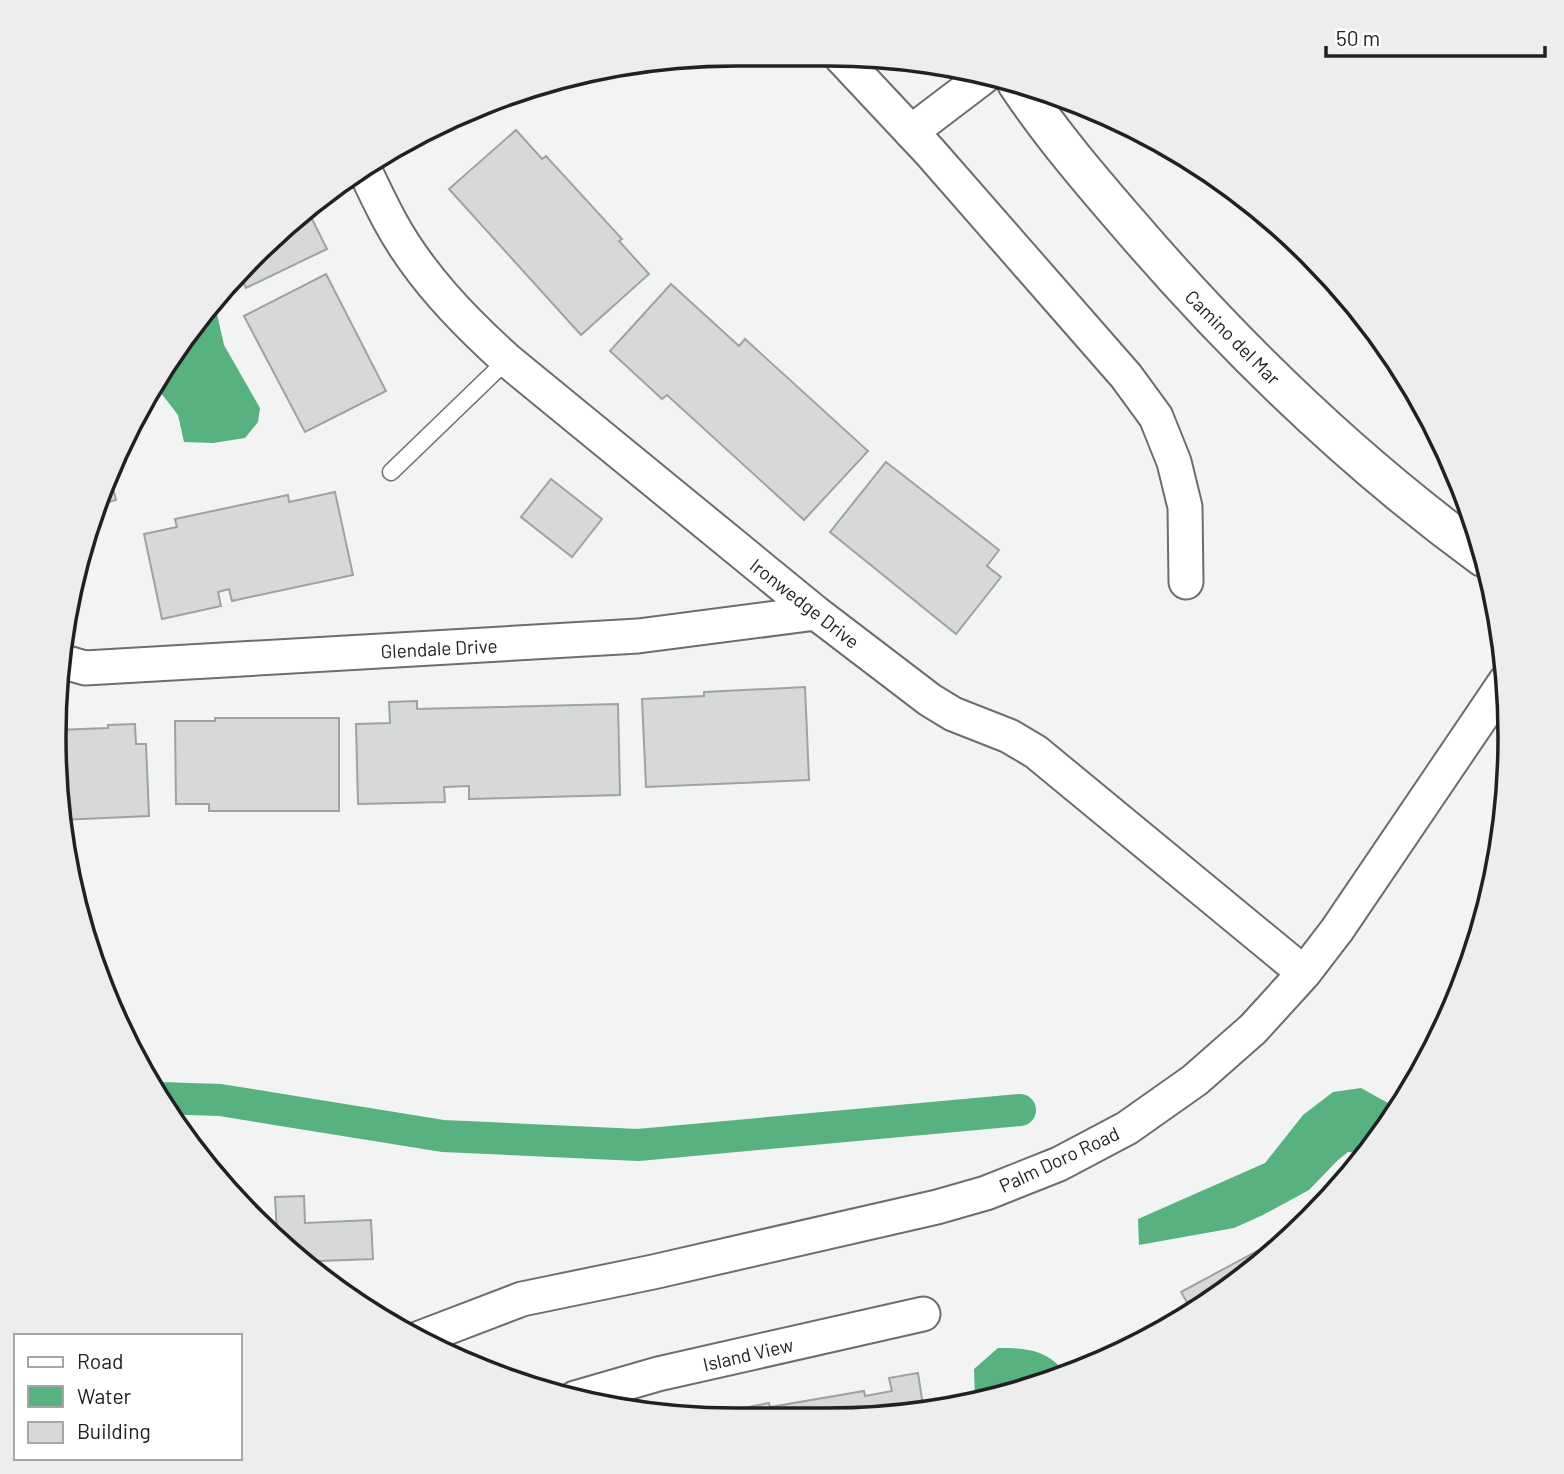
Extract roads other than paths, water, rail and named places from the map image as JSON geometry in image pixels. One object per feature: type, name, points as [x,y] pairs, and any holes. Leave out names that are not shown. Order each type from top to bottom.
[{"type":"street","points":[[850,67],[1117,366],[1156,417],[1174,462],[1185,507],[1186,582]]},
{"type":"street","points":[[911,132],[975,83]]},
{"type":"street","name":"Camino del Mar","points":[[1030,98],[1095,185],[1175,278],[1260,367],[1349,450],[1471,549]]},
{"type":"street","name":"Ironwedge Drive","points":[[368,177],[391,224],[427,276],[474,330],[507,360],[816,612],[939,707],[1009,736],[1036,752],[1304,973]]},
{"type":"street","name":"Glendale Drive","points":[[71,664],[85,668],[638,636],[816,612]]},
{"type":"street","name":"Palm Doro Road","points":[[432,1334],[522,1299],[653,1272],[937,1207],[986,1193],[1059,1164],[1127,1128],[1195,1080],[1253,1029],[1304,973],[1496,695]]},
{"type":"street","name":"Island View","points":[[595,1392],[658,1374],[923,1314]]},
{"type":"lane","points":[[391,472],[507,360]]},
{"type":"water","points":[[217,314],[224,345],[260,408],[258,422],[245,438],[213,443],[184,442],[178,415],[161,393],[179,364]]},
{"type":"water","points":[[1361,1088],[1389,1104],[1353,1152],[1348,1152],[1337,1161],[1309,1190],[1234,1228],[1139,1245],[1138,1219],[1265,1163],[1303,1115],[1333,1092]]},
{"type":"water","points":[[998,1348],[1036,1352],[1052,1359],[1059,1366],[975,1391],[974,1369]]},
{"type":"waterway","points":[[172,1098],[220,1100],[443,1136],[638,1145],[1020,1110]]}]
